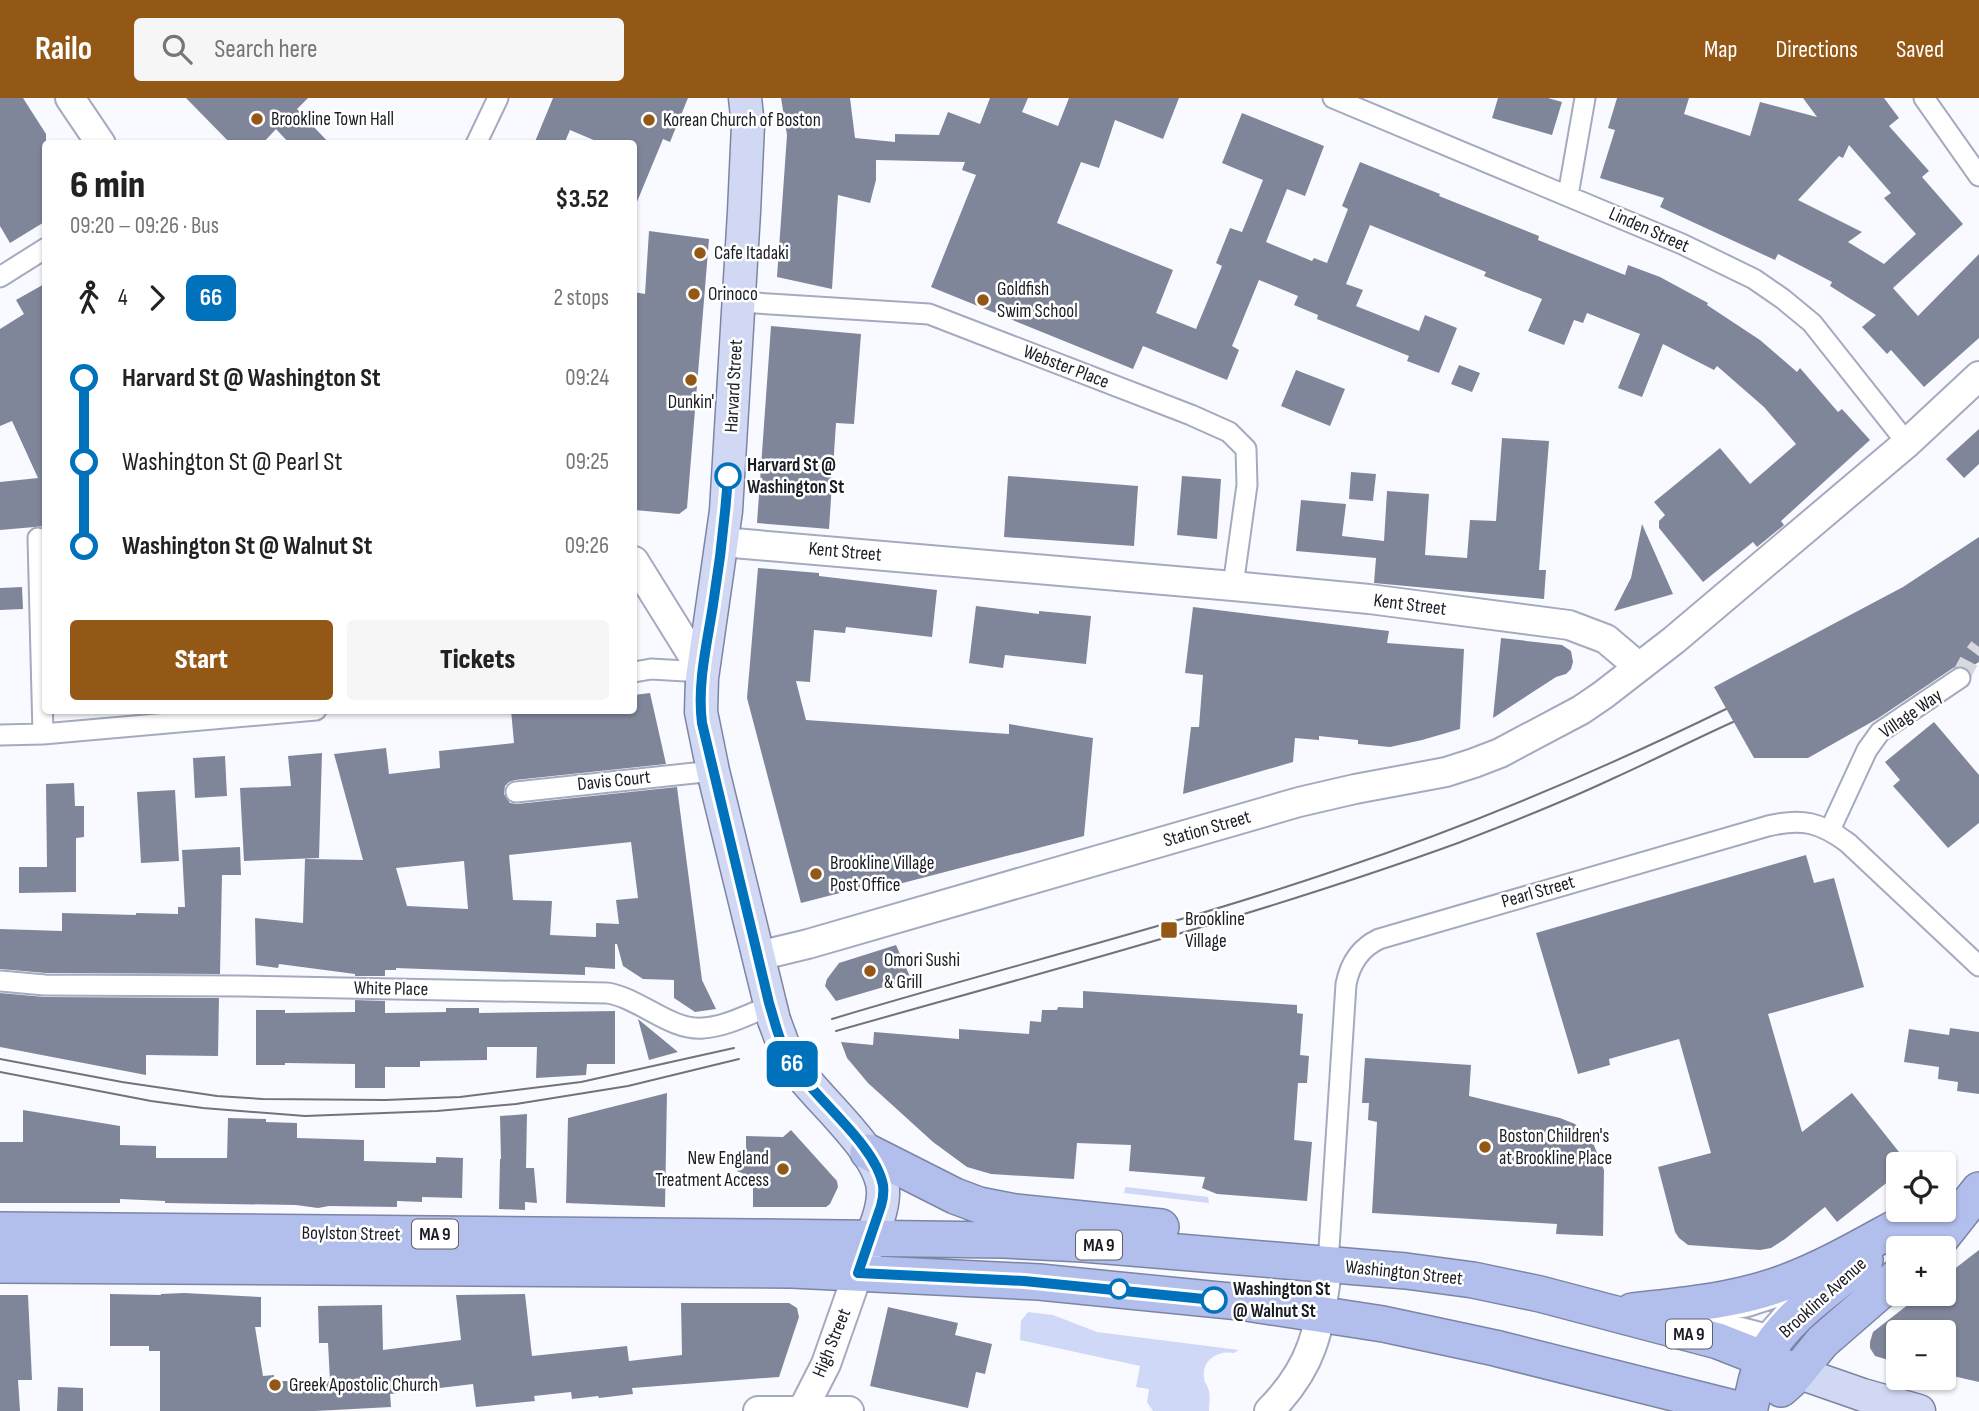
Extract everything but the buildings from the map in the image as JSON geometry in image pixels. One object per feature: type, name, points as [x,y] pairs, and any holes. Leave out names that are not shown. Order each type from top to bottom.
[{"type":"highway","points":[[868,1152],[955,1196],[985,1206],[1015,1212],[1216,1233],[1328,1264]]},
{"type":"highway","points":[[1943,1236],[1979,1189]]},
{"type":"highway","name":"Brookline Avenue","points":[[1956,1199],[1979,1189]]},
{"type":"highway","points":[[1614,1313],[1722,1300],[1767,1289],[1818,1268],[1907,1222]]},
{"type":"highway","name":"Brookline Avenue","points":[[1748,1411],[1764,1359],[1774,1342],[1797,1316],[1916,1222]]},
{"type":"highway","name":"Boylston Street","points":[[0,1230],[870,1239]]},
{"type":"highway","name":"Washington Street","points":[[870,1239],[1065,1243],[1406,1271],[1473,1280],[1540,1294],[1718,1341],[1797,1372]]},
{"type":"highway","name":"Boylston Street","points":[[0,1265],[792,1270],[858,1273]]},
{"type":"highway","name":"MA 9","points":[[858,1273],[1098,1287],[1240,1302],[1321,1314],[1449,1337],[1748,1411]]},
{"type":"highway","points":[[1748,1411],[1788,1383],[1832,1332],[1886,1286]]},
{"type":"main road","name":"Harvard Street","points":[[703,672],[727,499],[748,125],[745,98]]},
{"type":"main road","points":[[703,672],[701,712],[772,1013],[787,1055],[798,1072],[868,1152],[878,1170],[883,1188],[881,1206],[858,1273]]},
{"type":"main road","name":"Washington Street","points":[[1797,1372],[1919,1411]]},
{"type":"street","points":[[70,98],[98,140]]},
{"type":"street","points":[[478,140],[498,98]]},
{"type":"street","name":"Linden Street","points":[[1333,98],[1682,244],[1754,279],[1812,323],[1906,443]]},
{"type":"street","points":[[1568,195],[1585,98]]},
{"type":"street","points":[[1924,98],[1979,176]]},
{"type":"street","points":[[0,277],[42,251]]},
{"type":"street","name":"Webster Place","points":[[738,302],[929,314],[1229,432],[1246,449],[1247,485],[1233,586]]},
{"type":"street","points":[[1639,667],[1906,443],[1979,376]]},
{"type":"street","points":[[38,538],[42,695]]},
{"type":"street","name":"Kent Street","points":[[722,542],[1369,599],[1569,625],[1606,639],[1639,667]]},
{"type":"street","points":[[637,566],[703,672]]},
{"type":"street","name":"Station Street","points":[[758,956],[808,944],[1299,802],[1456,769],[1500,753],[1581,710],[1639,667]]},
{"type":"street","points":[[637,672],[703,672]]},
{"type":"street","name":"Village Way","points":[[1830,830],[1867,750],[1880,732],[1960,678]]},
{"type":"street","points":[[42,714],[43,734]]},
{"type":"street","points":[[0,735],[43,734],[270,714]]},
{"type":"street","name":"Davis Court","points":[[516,792],[713,771]]},
{"type":"street","name":"Pearl Street","points":[[1328,1264],[1346,987],[1354,962],[1368,946],[1379,939],[1768,826],[1798,821],[1830,830],[1848,843],[1979,966]]},
{"type":"street","name":"White Place","points":[[0,981],[58,985],[607,993],[630,999],[677,1024],[696,1028],[772,1013]]},
{"type":"street","points":[[1269,1411],[1286,1393],[1303,1368],[1311,1350],[1321,1314],[1328,1264]]},
{"type":"street","name":"High Street","points":[[802,1410],[827,1364],[858,1273]]},
{"type":"street","points":[[758,1411],[849,1411]]},
{"type":"shaded area","points":[[1127,1187],[1208,1197],[1209,1203],[1124,1193]]},
{"type":"shaded area","points":[[1028,1312],[1053,1315],[1097,1332],[1239,1350],[1217,1355],[1206,1365],[1204,1377],[1209,1394],[1209,1411],[1153,1411],[1147,1402],[1149,1389],[1136,1387],[1140,1366],[1020,1340],[1021,1321]]},
{"type":"tunnel","points":[[1960,678],[1979,647]]},
{"type":"tram line","points":[[832,1019],[1214,909],[1389,852],[1536,795],[1632,754],[1726,709]]},
{"type":"tram line","points":[[836,1031],[1148,943],[1381,870],[1556,804],[1733,722]]},
{"type":"tram line","points":[[0,1059],[122,1082],[217,1096],[385,1100],[460,1097],[581,1082],[734,1048]]},
{"type":"tram line","points":[[0,1072],[151,1101],[305,1116],[437,1111],[516,1104],[628,1086],[739,1059]]},
{"type":"bus line","name":"66","points":[[728,476],[726,511],[702,678],[702,723],[775,1026],[789,1059],[868,1152],[883,1183],[881,1206],[858,1273],[1024,1281],[1214,1300]]},
{"type":"place","name":"Brookline Town Hall","points":[[257,119]]},
{"type":"place","name":"Korean Church of Boston","points":[[649,120]]},
{"type":"place","name":"Cafe Itadaki","points":[[700,253]]},
{"type":"place","name":"Orinoco","points":[[694,294]]},
{"type":"place","name":"Goldfish Swim School","points":[[983,300]]},
{"type":"place","name":"Dunkin'","points":[[691,380]]},
{"type":"place","name":"Harvard St @ Washington St","points":[[728,476]]},
{"type":"place","name":"Brookline Village Post Office","points":[[816,874]]},
{"type":"place","name":"Brookline Village","points":[[1169,930]]},
{"type":"place","name":"Omori Sushi & Grill","points":[[870,971]]},
{"type":"place","name":"Boston Children's at Brookline Place","points":[[1485,1147]]},
{"type":"place","name":"New England Treatment Access","points":[[783,1169]]},
{"type":"place","name":"Washington St @ Walnut St","points":[[1214,1300]]},
{"type":"place","name":"Greek Apostolic Church","points":[[275,1385]]}]
